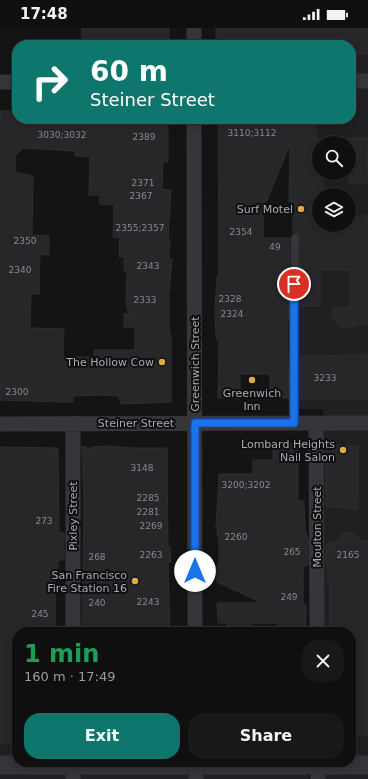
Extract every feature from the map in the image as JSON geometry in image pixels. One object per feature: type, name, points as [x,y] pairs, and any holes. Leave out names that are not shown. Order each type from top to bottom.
[{"type":"street","points":[[194,28],[194,40]]},
{"type":"street","points":[[356,81],[368,81]]},
{"type":"street","points":[[0,82],[12,82]]},
{"type":"street","name":"Greenwich Street","points":[[194,124],[195,627]]},
{"type":"street","name":"Moulton Street","points":[[316,423],[317,627]]},
{"type":"street","name":"Steiner Street","points":[[0,424],[368,423]]},
{"type":"street","name":"Pixley Street","points":[[73,424],[73,627]]},
{"type":"street","points":[[0,765],[12,766]]},
{"type":"street","points":[[356,766],[368,765]]},
{"type":"street","points":[[36,767],[73,769],[318,769],[343,767]]},
{"type":"lane","points":[[294,423],[295,238]]},
{"type":"shaded area","points":[[368,28],[368,779],[324,779],[324,767],[356,767],[356,627],[324,627],[323,409],[297,409],[301,124],[356,124],[356,40]]},
{"type":"shaded area","points":[[12,671],[12,767],[309,767],[309,779],[0,779],[0,672]]},
{"type":"building","points":[[82,28],[169,28],[169,40],[82,40]]},
{"type":"building","points":[[216,28],[368,28],[368,54],[356,54],[356,40],[216,40]]},
{"type":"building","points":[[0,111],[12,111],[12,124],[168,124],[168,162],[163,162],[162,189],[171,190],[168,240],[170,240],[169,259],[172,259],[169,294],[169,328],[171,335],[171,402],[121,404],[118,396],[98,395],[73,396],[73,402],[0,400]],"holes":[[[23,148],[75,151],[75,156],[90,157],[89,195],[100,195],[100,204],[114,205],[113,237],[120,238],[119,257],[124,257],[124,271],[127,271],[126,304],[129,314],[124,314],[124,327],[135,327],[135,350],[94,350],[94,357],[63,357],[64,329],[30,328],[31,294],[39,294],[40,254],[49,255],[49,236],[32,235],[33,176],[15,172],[15,156]]]},
{"type":"building","points":[[218,124],[316,124],[316,136],[312,136],[312,180],[323,180],[323,188],[312,188],[312,232],[356,232],[356,216],[368,216],[368,324],[353,324],[353,327],[341,327],[332,317],[333,308],[350,308],[351,270],[320,269],[320,306],[300,306],[300,238],[298,233],[293,233],[293,202],[289,202],[290,144],[263,210],[263,238],[290,238],[289,306],[287,323],[289,398],[270,398],[270,374],[240,374],[240,399],[218,398],[219,342],[216,339],[215,311],[217,276],[219,274]]},
{"type":"building","points":[[356,138],[368,138],[368,183],[349,183],[349,180],[356,180]]},
{"type":"building","points":[[368,355],[368,399],[300,399],[300,356]]},
{"type":"building","points":[[273,444],[298,444],[298,501],[304,501],[305,530],[308,539],[308,565],[304,565],[303,580],[303,605],[306,605],[306,627],[277,627],[277,623],[252,623],[252,627],[227,627],[227,623],[218,623],[217,603],[262,603],[217,582],[217,566],[219,565],[219,538],[217,536],[218,529],[216,528],[219,474],[253,474],[253,460],[273,460]]},
{"type":"building","points":[[82,446],[90,449],[92,447],[112,446],[132,448],[167,448],[168,547],[170,547],[171,562],[168,562],[170,627],[82,627],[84,505]]},
{"type":"building","points":[[326,446],[358,446],[357,509],[326,506]]},
{"type":"building","points":[[0,447],[58,448],[59,532],[64,533],[64,560],[58,560],[58,569],[55,569],[55,627],[12,627],[12,743],[0,743]]},
{"type":"building","points":[[343,533],[351,533],[363,541],[368,541],[368,735],[356,735],[356,627],[330,627],[330,584],[328,584],[328,566],[326,566],[326,545],[330,545],[330,542],[339,542]]},
{"type":"place","name":"Surf Motel","points":[[301,209]]},
{"type":"place","name":"The Hollow Cow","points":[[162,362]]},
{"type":"place","name":"Greenwich Inn","points":[[252,380]]},
{"type":"place","name":"Lombard Heights Nail Salon","points":[[343,450]]},
{"type":"place","name":"San Francisco Fire Station 16","points":[[135,581]]},
{"type":"route","points":[[195,571],[195,423],[294,423],[294,284]]}]
